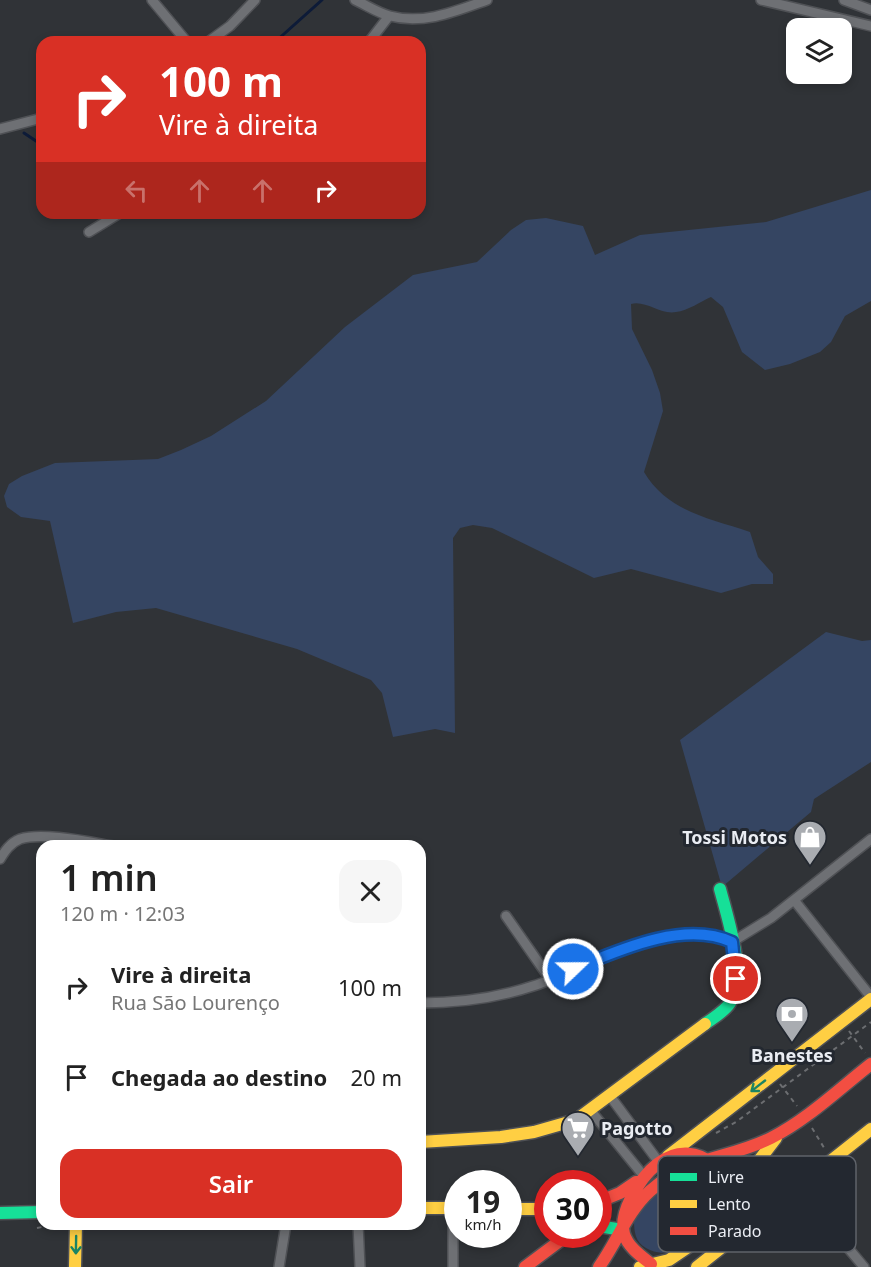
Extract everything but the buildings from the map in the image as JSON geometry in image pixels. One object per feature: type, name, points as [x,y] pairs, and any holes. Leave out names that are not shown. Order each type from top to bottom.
[{"type":"main road","points":[[426,1142],[464,1141],[534,1132],[576,1120],[591,1111],[732,1002],[736,979],[732,942],[720,888]]},
{"type":"main road","points":[[666,1156],[871,998]]},
{"type":"main road","points":[[713,1156],[739,1151],[780,1133],[871,1062]]},
{"type":"main road","points":[[837,1156],[871,1129]]},
{"type":"main road","points":[[762,1156],[780,1133]]},
{"type":"main road","points":[[675,1156],[687,1154],[701,1156]]},
{"type":"main road","points":[[612,1196],[620,1193],[658,1162]]},
{"type":"main road","points":[[640,1178],[621,1226],[631,1246],[650,1266],[669,1260],[682,1252]]},
{"type":"main road","points":[[599,1267],[621,1226],[639,1201],[658,1185]]},
{"type":"main road","points":[[426,1208],[444,1208]]},
{"type":"main road","points":[[0,1213],[36,1212]]},
{"type":"main road","points":[[612,1226],[621,1226]]},
{"type":"main road","points":[[75,1267],[76,1230]]},
{"type":"main road","points":[[525,1267],[547,1248]]},
{"type":"main road","points":[[705,1265],[719,1252]]},
{"type":"street","points":[[152,0],[182,36]]},
{"type":"street","points":[[216,36],[230,26],[255,0]]},
{"type":"street","points":[[355,0],[389,16],[414,19],[435,17],[487,0]]},
{"type":"street","points":[[761,0],[871,26]]},
{"type":"street","points":[[844,0],[871,10]]},
{"type":"street","points":[[374,36],[389,16]]},
{"type":"street","points":[[0,129],[36,120]]},
{"type":"street","points":[[89,232],[110,219]]},
{"type":"street","points":[[426,1003],[464,1001],[534,986],[622,950],[684,935],[712,934],[732,942],[756,928],[794,900],[871,838]]},
{"type":"street","points":[[0,859],[12,843],[21,839],[36,840]]},
{"type":"street","points":[[794,900],[871,998]]},
{"type":"street","points":[[506,916],[550,979]]},
{"type":"street","points":[[610,1096],[661,1156]]},
{"type":"street","points":[[591,1111],[640,1178]]},
{"type":"street","points":[[279,1267],[285,1230]]},
{"type":"street","points":[[358,1230],[360,1267]]},
{"type":"street","points":[[453,1267],[454,1248]]},
{"type":"street","points":[[855,1252],[868,1266]]},
{"type":"path","points":[[842,1022],[871,1062]]},
{"type":"path","points":[[706,1127],[711,1134],[736,1122],[871,1022]]},
{"type":"shaded area","points":[[871,190],[871,301],[845,316],[831,342],[820,352],[790,364],[765,370],[742,352],[723,307],[711,297],[690,308],[676,312],[637,303],[631,304],[632,329],[652,370],[663,411],[644,472],[665,496],[677,505],[750,532],[758,557],[773,574],[773,584],[752,584],[721,593],[631,569],[594,578],[492,528],[473,525],[460,528],[453,538],[455,733],[435,729],[393,737],[382,693],[371,680],[297,649],[156,608],[116,612],[73,623],[50,521],[21,517],[7,507],[4,496],[9,484],[22,476],[55,463],[158,459],[211,436],[266,401],[345,327],[413,275],[477,262],[511,230],[526,220],[546,218],[583,226],[595,255],[640,235],[766,222]]},
{"type":"shaded area","points":[[826,632],[862,641],[871,640],[871,762],[814,799],[811,812],[722,887],[680,740]]},
{"type":"shaded area","points":[[658,1194],[658,1252],[642,1246],[635,1232],[634,1220],[647,1202]]},
{"type":"waterway","points":[[282,36],[322,0]]},
{"type":"waterway","points":[[24,133],[36,141]]},
{"type":"traffic: fast","points":[[705,1024],[730,1003],[737,979],[737,964],[731,931],[720,889]]},
{"type":"traffic: fast","points":[[0,1213],[36,1212]]},
{"type":"traffic: fast","points":[[612,1228],[623,1230]]},
{"type":"traffic: slow","points":[[668,1156],[871,999]]},
{"type":"traffic: slow","points":[[426,1142],[501,1137],[534,1132],[576,1120],[705,1024]]},
{"type":"traffic: slow","points":[[837,1156],[871,1129]]},
{"type":"traffic: slow","points":[[762,1156],[776,1138]]},
{"type":"traffic: slow","points":[[426,1208],[444,1208]]},
{"type":"traffic: slow","points":[[522,1209],[534,1209]]},
{"type":"traffic: slow","points":[[75,1267],[76,1230]]},
{"type":"traffic: slow","points":[[640,1267],[669,1260],[681,1252]]},
{"type":"traffic: slow","points":[[697,1267],[716,1252]]},
{"type":"traffic: jam","points":[[720,1156],[755,1145],[785,1130],[871,1064]]},
{"type":"traffic: jam","points":[[672,1156],[687,1153],[698,1156]]},
{"type":"traffic: jam","points":[[651,1264],[628,1243],[623,1225],[631,1198],[643,1178],[658,1163]]},
{"type":"traffic: jam","points":[[612,1196],[636,1182]]},
{"type":"traffic: jam","points":[[599,1267],[635,1208],[658,1185]]},
{"type":"traffic: jam","points":[[525,1267],[550,1248]]},
{"type":"place","name":"Tossi Motos","points":[[810,866]]},
{"type":"place","name":"Banestes","points":[[792,1043]]},
{"type":"place","name":"Pagotto","points":[[578,1157]]},
{"type":"route","points":[[573,969],[622,950],[658,940],[700,933],[712,934],[732,942],[736,979]]}]
